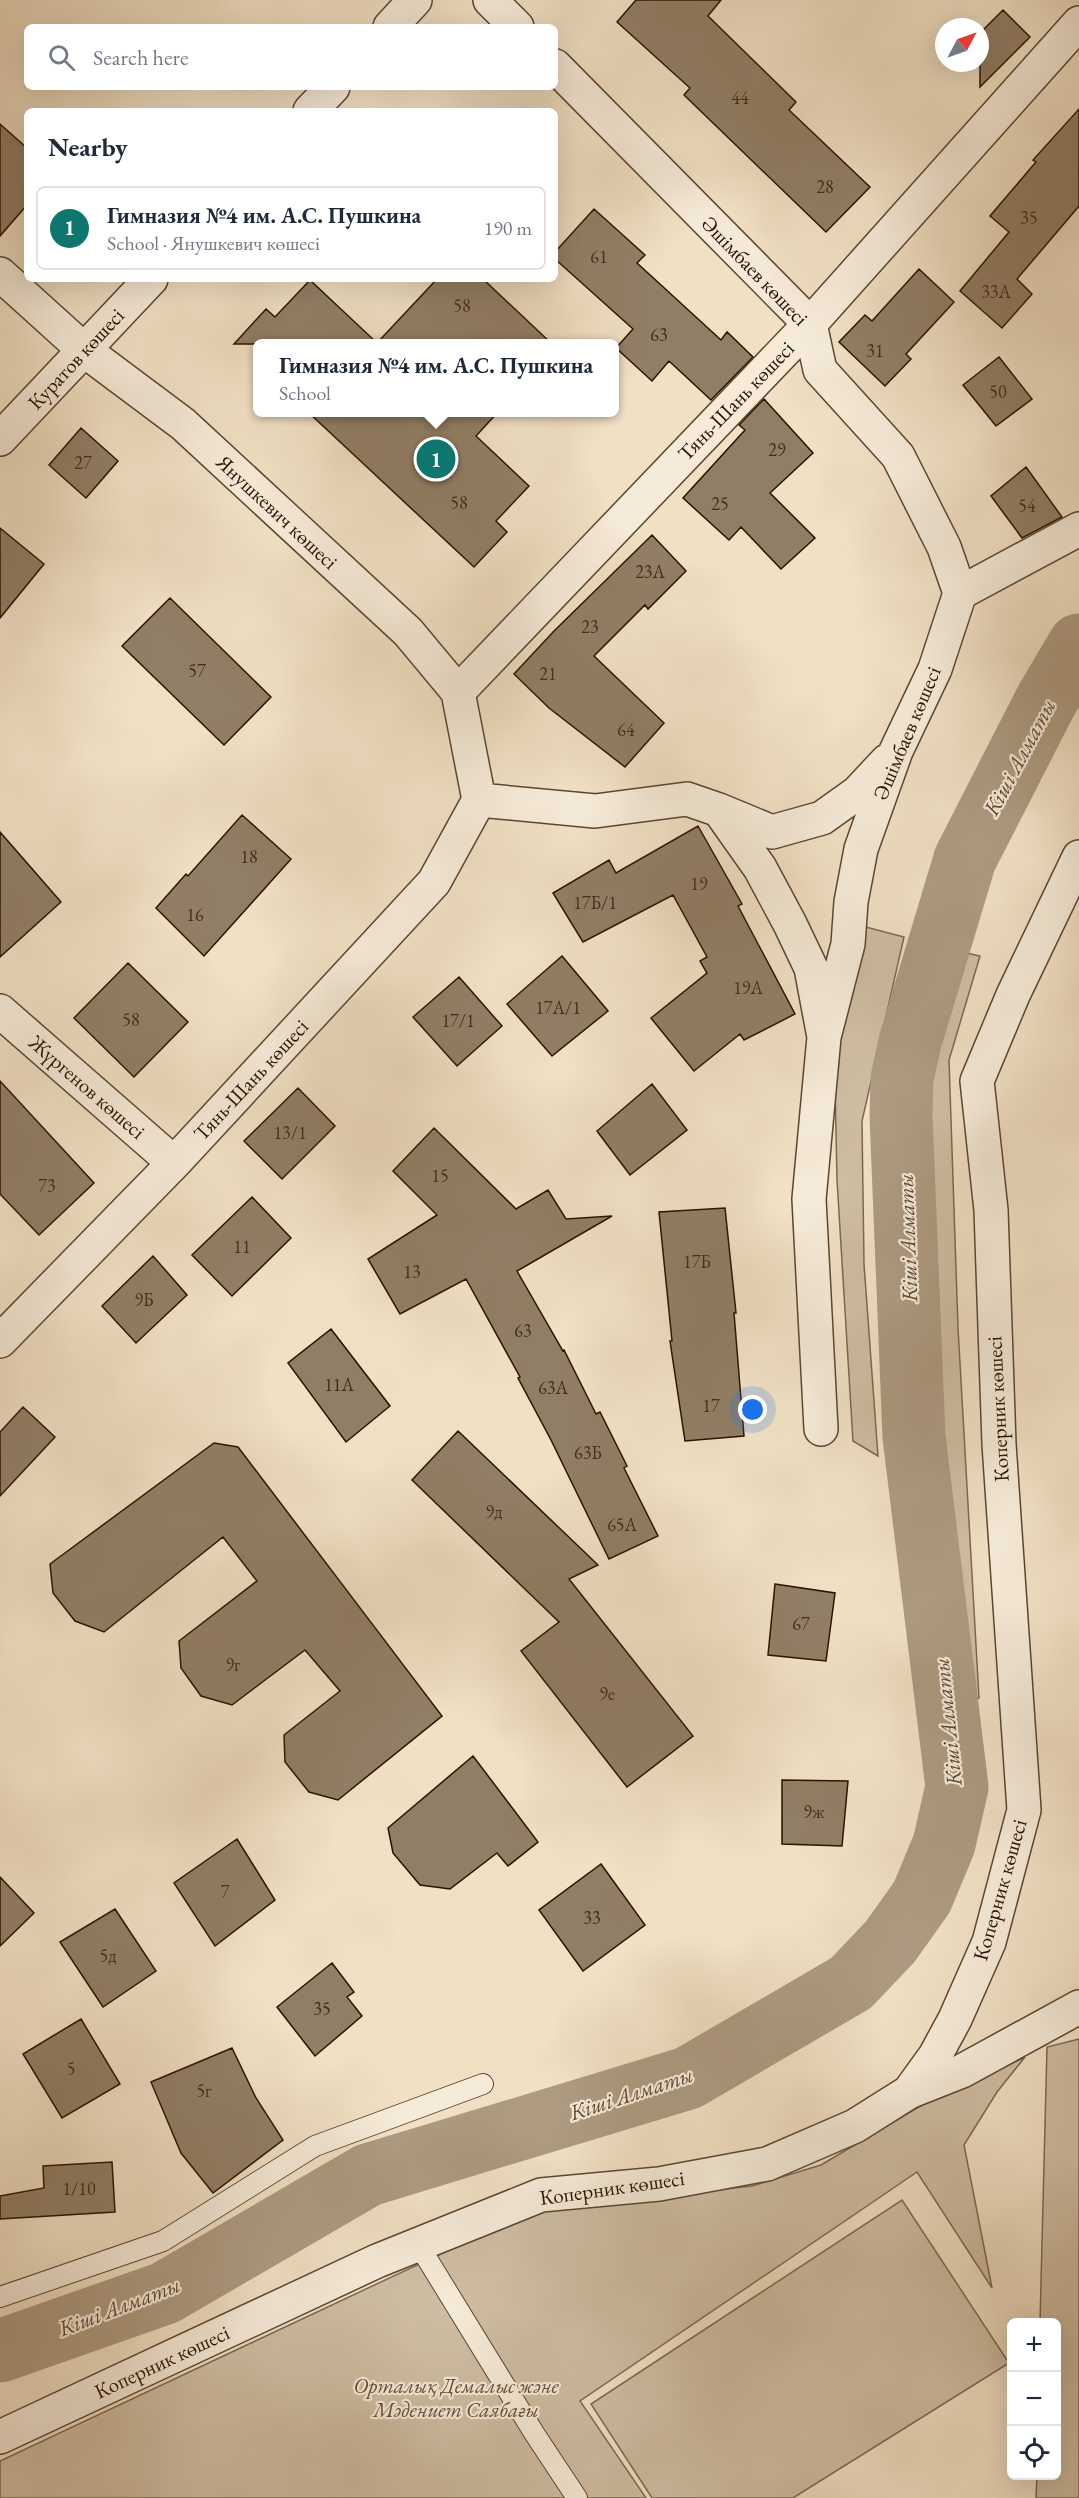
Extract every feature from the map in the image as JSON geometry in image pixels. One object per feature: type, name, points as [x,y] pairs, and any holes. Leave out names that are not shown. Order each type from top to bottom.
[{"type":"street","points":[[393,24],[416,0]]},
{"type":"street","points":[[490,0],[514,24]]},
{"type":"street","name":"Тянь-Шань көшесі","points":[[458,692],[810,324],[1079,23]]},
{"type":"street","name":"Әшімбаев көшесі","points":[[558,69],[810,324],[820,370],[898,456],[945,547],[960,593],[935,669],[896,751],[861,849],[848,944],[824,1037]]},
{"type":"street","points":[[313,108],[330,90]]},
{"type":"street","name":"Янушкевич көшесі","points":[[0,274],[84,350],[191,432],[408,632],[458,692],[479,800]]},
{"type":"street","name":"Куратов көшесі","points":[[0,439],[148,282]]},
{"type":"street","points":[[960,593],[1079,529]]},
{"type":"street","points":[[479,800],[595,811],[687,799],[772,832],[822,818],[857,792],[896,751]]},
{"type":"street","name":"Тянь-Шань көшесі","points":[[0,1341],[174,1163],[434,882],[479,800]]},
{"type":"street","points":[[719,810],[760,868],[811,968],[824,1037],[809,1199],[821,1429]]},
{"type":"street","name":"Коперник көшесі","points":[[0,2437],[377,2261],[541,2195],[659,2184],[767,2164],[855,2126],[909,2092],[935,2056],[955,2019],[989,1942],[1024,1809],[999,1444],[991,1210],[977,1082],[1013,995],[1078,861]]},
{"type":"street","name":"Жүргенов көшесі","points":[[0,1011],[174,1163]]},
{"type":"street","points":[[909,2092],[963,2071],[1079,2007]]},
{"type":"lane","points":[[0,2297],[163,2241],[315,2146],[483,2085]]},
{"type":"lane","points":[[418,2244],[577,2498]]},
{"type":"green space","points":[[862,926],[904,937],[862,1121],[864,1264],[878,1456],[853,1441],[837,1180],[835,1084],[845,996]]},
{"type":"green space","points":[[948,949],[980,956],[949,1060],[958,1328],[979,1698],[955,1702],[926,1441],[922,1050]]},
{"type":"green space","points":[[1079,2039],[1079,2498],[1036,2498],[1037,2480],[1061,2480],[1061,2318],[1040,2318],[1047,2047]]},
{"type":"green space","name":"Орталық Демалыс және Мәдениет Саябағы","points":[[1025,2057],[997,2092],[964,2145],[992,2288],[917,2172],[580,2401],[646,2498],[0,2498],[0,2461],[532,2211],[752,2186],[821,2165],[922,2105]]},
{"type":"green space","points":[[902,2200],[1007,2360],[1007,2364],[793,2498],[652,2498],[591,2404]]},
{"type":"building","points":[[636,0],[721,0],[708,16],[796,102],[789,110],[870,187],[826,232],[684,95],[690,88],[617,22]]},
{"type":"building","points":[[1003,10],[1030,37],[980,87],[980,72],[989,72],[989,24]]},
{"type":"building","points":[[1079,109],[1079,206],[1017,279],[1032,294],[1002,328],[960,291],[1009,232],[990,216],[1036,162],[1033,160]]},
{"type":"building","points":[[0,124],[24,145],[24,208],[0,236]]},
{"type":"building","points":[[594,209],[645,255],[637,263],[721,340],[727,332],[753,357],[711,400],[669,361],[652,381],[619,351],[619,345],[633,329],[558,262],[558,249]]},
{"type":"building","points":[[919,269],[954,302],[906,354],[911,359],[885,386],[839,342],[865,315],[872,321]]},
{"type":"building","points":[[308,282],[312,282],[373,339],[253,339],[253,344],[234,344],[266,309],[275,317]]},
{"type":"building","points":[[434,282],[486,282],[547,339],[381,339]]},
{"type":"building","points":[[999,357],[1032,399],[996,426],[963,385]]},
{"type":"building","points":[[764,399],[813,453],[770,493],[815,538],[781,569],[741,527],[729,540],[683,498],[745,430],[739,425]]},
{"type":"building","points":[[313,417],[493,417],[476,436],[529,486],[496,521],[507,532],[474,567]]},
{"type":"building","points":[[81,428],[118,461],[86,498],[49,465]]},
{"type":"building","points":[[1026,467],[1062,517],[1022,538],[991,496]]},
{"type":"building","points":[[0,528],[44,564],[0,618]]},
{"type":"building","points":[[652,535],[686,571],[648,609],[645,605],[594,656],[664,723],[625,767],[549,708],[514,674],[554,631]]},
{"type":"building","points":[[170,598],[271,697],[224,745],[122,646]]},
{"type":"building","points":[[242,815],[291,859],[204,956],[156,908]]},
{"type":"building","points":[[698,826],[742,904],[738,906],[795,1014],[744,1040],[740,1034],[694,1071],[651,1018],[707,973],[700,961],[707,957],[673,895],[583,942],[553,893],[609,860],[616,873]]},
{"type":"building","points":[[0,832],[61,902],[0,957]]},
{"type":"building","points":[[562,956],[608,1011],[552,1056],[507,1004]]},
{"type":"building","points":[[128,963],[188,1022],[134,1077],[74,1018]]},
{"type":"building","points":[[459,977],[502,1026],[457,1066],[413,1017]]},
{"type":"building","points":[[0,1081],[94,1183],[39,1235],[0,1194]]},
{"type":"building","points":[[652,1084],[687,1130],[630,1175],[597,1131]]},
{"type":"building","points":[[298,1088],[335,1126],[282,1179],[244,1141]]},
{"type":"building","points":[[434,1128],[516,1209],[548,1190],[566,1219],[612,1216],[517,1271],[564,1350],[596,1414],[600,1412],[627,1466],[624,1468],[658,1536],[609,1559],[518,1378],[520,1377],[466,1279],[400,1314],[368,1259],[437,1215],[393,1171]]},
{"type":"building","points":[[252,1197],[291,1238],[232,1296],[192,1255]]},
{"type":"building","points":[[725,1208],[736,1313],[734,1313],[744,1436],[685,1441],[670,1341],[672,1341],[659,1212]]},
{"type":"building","points":[[153,1256],[187,1295],[136,1343],[102,1306]]},
{"type":"building","points":[[331,1329],[390,1406],[346,1442],[288,1363]]},
{"type":"building","points":[[23,1407],[55,1437],[0,1496],[0,1432]]},
{"type":"building","points":[[458,1431],[598,1565],[569,1579],[693,1736],[627,1787],[521,1651],[559,1622],[412,1480]]},
{"type":"building","points":[[214,1443],[238,1447],[442,1716],[338,1800],[309,1792],[285,1762],[284,1735],[340,1691],[305,1650],[232,1705],[201,1696],[181,1668],[179,1641],[257,1581],[223,1537],[104,1632],[75,1621],[53,1593],[50,1564]]},
{"type":"building","points":[[775,1584],[835,1593],[826,1661],[768,1655]]},
{"type":"building","points":[[473,1756],[538,1842],[508,1866],[497,1853],[450,1889],[420,1885],[393,1853],[388,1828]]},
{"type":"building","points":[[782,1780],[848,1781],[842,1846],[782,1844]]},
{"type":"building","points":[[237,1839],[275,1900],[215,1946],[174,1883]]},
{"type":"building","points":[[601,1864],[645,1925],[583,1971],[539,1910]]},
{"type":"building","points":[[0,1877],[34,1913],[0,1946]]},
{"type":"building","points":[[115,1909],[156,1971],[103,2007],[60,1942]]},
{"type":"building","points":[[332,1963],[354,1992],[347,1997],[362,2016],[315,2056],[277,2007]]},
{"type":"building","points":[[81,2019],[120,2084],[62,2118],[23,2054]]},
{"type":"building","points":[[232,2048],[256,2098],[283,2140],[213,2193],[181,2153],[151,2082]]},
{"type":"building","points":[[112,2162],[115,2212],[0,2219],[0,2196],[44,2188],[43,2166]]},
{"type":"waterway","name":"Кіші Алматы","points":[[0,2351],[165,2293],[368,2175],[688,2078],[851,1983],[890,1942],[922,1897],[944,1844],[957,1787],[914,1437],[901,1116],[902,1079],[910,1042],[965,859],[1047,699],[1079,645]]},
{"type":"place","name":"Гимназия №4 им. А.С. Пушкина","points":[[436,459]]}]
